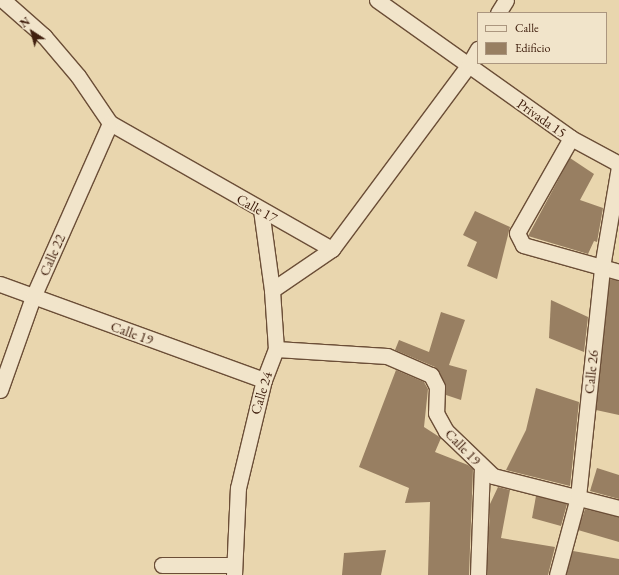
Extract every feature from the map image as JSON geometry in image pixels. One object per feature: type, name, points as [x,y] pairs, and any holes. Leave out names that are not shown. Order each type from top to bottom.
[{"type":"street","name":"Calle 17","points":[[3,0],[44,36],[78,76],[110,123],[332,249]]},
{"type":"street","name":"Privada 15","points":[[377,0],[571,138],[619,164]]},
{"type":"street","points":[[499,12],[506,0]]},
{"type":"street","points":[[272,290],[332,249],[468,66],[477,51]]},
{"type":"street","name":"Calle 22","points":[[0,390],[33,297],[110,123]]},
{"type":"street","points":[[571,138],[517,233],[523,245],[619,272]]},
{"type":"street","name":"Calle 26","points":[[557,575],[578,497],[602,267],[619,167]]},
{"type":"street","name":"Calle 24","points":[[234,570],[238,488],[264,380],[276,349],[272,290],[261,210]]},
{"type":"street","name":"Calle 19","points":[[0,284],[264,380]]},
{"type":"street","name":"Calle 19","points":[[276,349],[387,356],[431,375],[436,387],[436,413],[446,431],[493,476],[619,508]]},
{"type":"street","points":[[478,575],[482,467]]},
{"type":"street","points":[[162,565],[234,570]]},
{"type":"building","points":[[570,158],[594,174],[580,200],[603,208],[597,242],[594,241],[588,254],[528,236]]},
{"type":"building","points":[[475,211],[510,227],[497,279],[467,266],[477,242],[463,235]]},
{"type":"building","points":[[610,279],[619,281],[619,415],[596,410]]},
{"type":"building","points":[[551,300],[588,317],[584,352],[549,338]]},
{"type":"building","points":[[441,312],[465,320],[449,365],[467,370],[461,400],[446,395],[445,383],[435,367],[395,350],[399,340],[429,352]]},
{"type":"building","points":[[396,370],[424,382],[428,389],[424,427],[441,438],[435,452],[468,465],[473,469],[469,575],[428,575],[430,502],[405,503],[409,488],[359,467]]},
{"type":"building","points":[[536,388],[579,402],[570,486],[506,470],[526,430]]},
{"type":"building","points":[[597,468],[619,475],[619,499],[590,491]]},
{"type":"building","points":[[498,487],[510,490],[501,538],[555,547],[548,575],[487,575],[490,504]]},
{"type":"building","points":[[536,496],[567,504],[561,526],[532,518]]},
{"type":"building","points":[[585,509],[619,517],[619,542],[578,530]]},
{"type":"building","points":[[386,550],[381,575],[342,575],[344,553]]},
{"type":"building","points":[[573,551],[619,559],[619,575],[566,575]]}]
